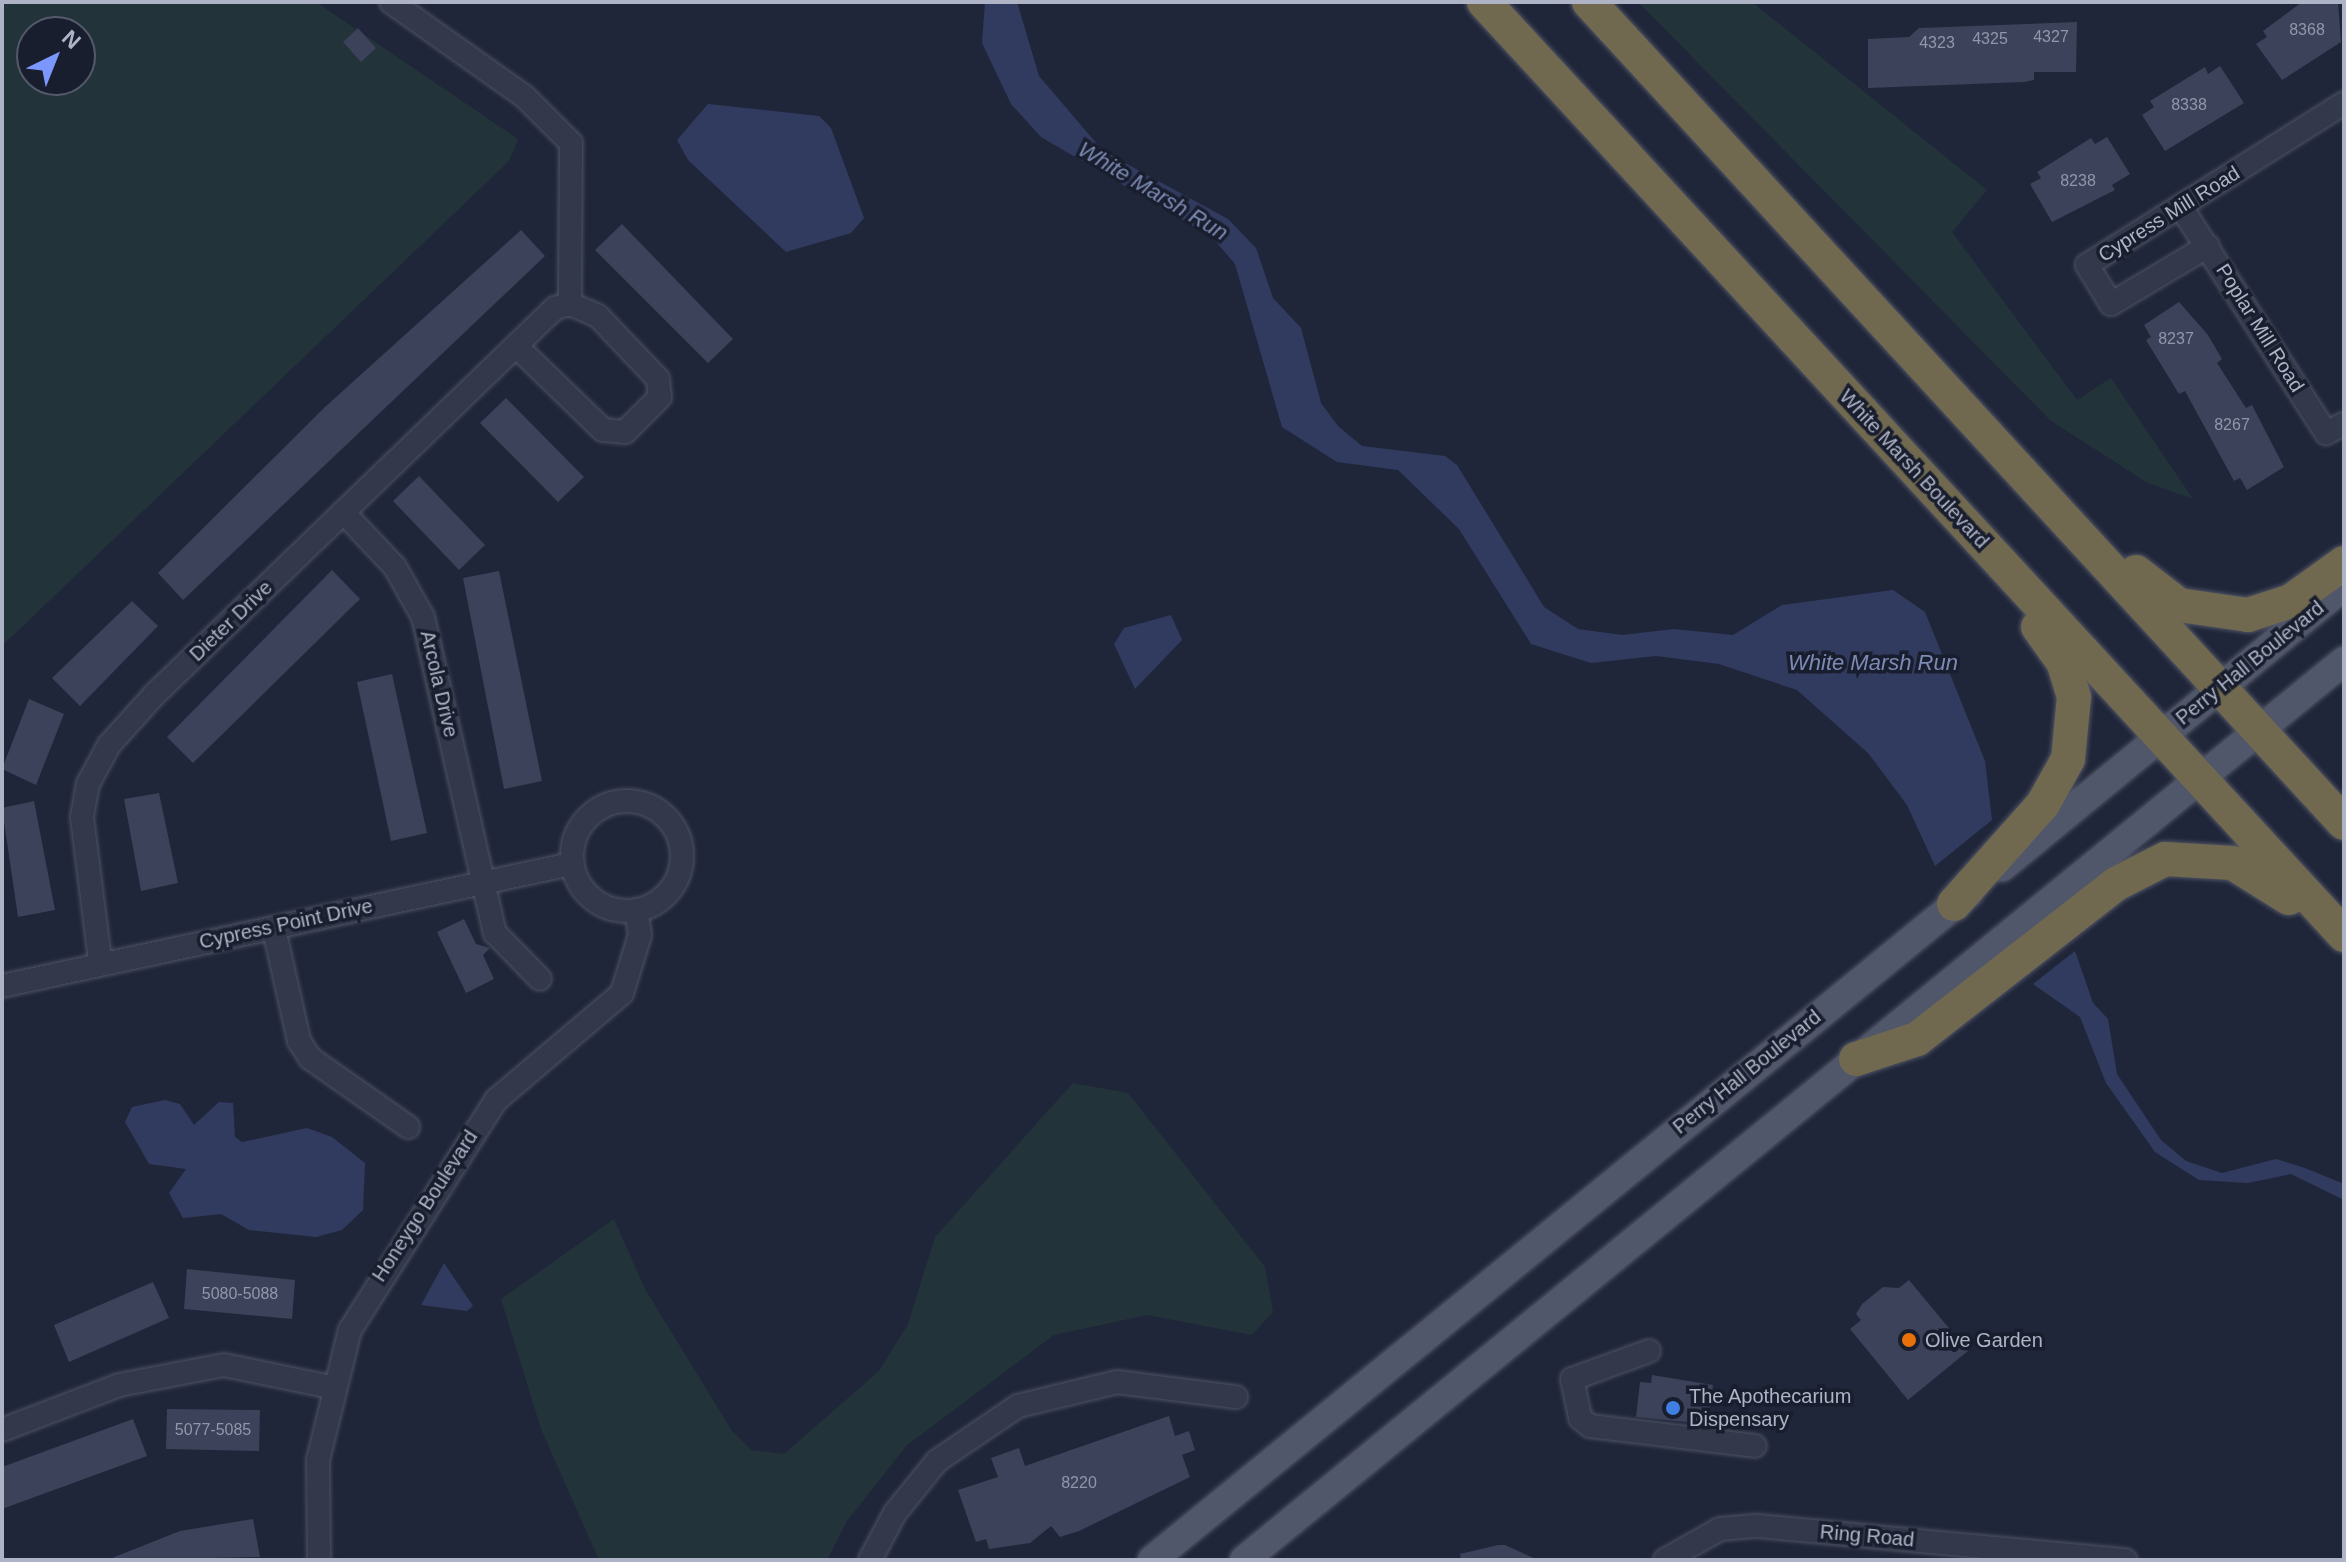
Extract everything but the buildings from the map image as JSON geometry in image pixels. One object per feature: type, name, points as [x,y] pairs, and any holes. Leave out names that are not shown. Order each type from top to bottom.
[{"type":"highway","name":"White Marsh Boulevard","points":[[1484,2],[2344,935]]},
{"type":"highway","points":[[1589,2],[2344,823]]},
{"type":"highway","points":[[1719,257],[2047,637],[2070,681],[2075,727],[2063,774],[1954,904]]},
{"type":"highway","points":[[1883,321],[2017,446],[2148,584],[2179,605],[2226,615],[2272,610],[2344,563]]},
{"type":"highway","points":[[1856,1059],[1917,1039],[2116,884],[2165,859],[2214,859],[2255,872],[2344,958]]},
{"type":"main road","name":"Perry Hall Boulevard","points":[[1152,1560],[2344,586]]},
{"type":"main road","points":[[1244,1560],[2344,661]]},
{"type":"street","points":[[391,2],[525,97],[571,143],[570,304],[598,316],[658,379],[660,397],[625,432],[603,430],[516,346]]},
{"type":"street","name":"Cypress Mill Road","points":[[2208,246],[2111,304],[2087,265],[2344,103]]},
{"type":"street","name":"Poplar Mill Road","points":[[2181,207],[2326,433],[2344,424]]},
{"type":"street","name":"Dieter Drive","points":[[100,960],[82,817],[95,771],[155,694],[555,308],[570,304]]},
{"type":"street","name":"Arcola Drive","points":[[343,512],[395,567],[423,617],[495,933],[540,979]]},
{"type":"street","points":[[624,800],[659,810],[681,841],[679,877],[654,905],[636,911],[601,905],[571,864],[573,844],[591,813],[624,800]]},
{"type":"street","name":"Cypress Point Drive","points":[[2,986],[100,960],[274,929],[571,864]]},
{"type":"street","name":"Honeygo Boulevard","points":[[319,1560],[318,1460],[331,1387],[371,1289],[462,1144],[496,1100],[622,993],[640,935],[636,911]]},
{"type":"street","points":[[274,929],[299,1041],[310,1058],[408,1127]]},
{"type":"street","points":[[1649,1351],[1572,1379],[1580,1418],[1590,1426],[1755,1446]]},
{"type":"street","points":[[2,1430],[119,1385],[224,1365],[331,1387]]},
{"type":"street","points":[[870,1560],[895,1513],[937,1461],[1018,1406],[1117,1382],[1236,1397]]},
{"type":"street","name":"Ring Road","points":[[1665,1560],[1720,1529],[1758,1526],[2124,1560]]},
{"type":"shaded area","points":[[2,2],[316,2],[518,139],[509,161],[2,646]]},
{"type":"shaded area","points":[[1638,2],[1752,2],[1987,190],[1952,232],[2077,400],[2111,378],[2193,499],[2148,483],[2051,421]]},
{"type":"shaded area","points":[[1073,1083],[1128,1093],[1265,1267],[1273,1312],[1252,1335],[1147,1315],[1054,1335],[907,1445],[847,1521],[827,1560],[599,1560],[541,1429],[501,1299],[614,1219],[645,1289],[732,1431],[751,1450],[784,1454],[879,1371],[908,1324],[935,1237]]},
{"type":"water","name":"White Marsh Run","points":[[985,2],[1017,2],[1039,76],[1103,151],[1228,219],[1256,248],[1273,298],[1301,328],[1321,403],[1338,426],[1362,446],[1445,456],[1457,465],[1544,607],[1578,629],[1622,635],[1674,629],[1733,635],[1782,605],[1893,590],[1925,612],[1985,761],[1992,820],[1935,866],[1907,805],[1868,753],[1797,690],[1719,664],[1656,656],[1591,663],[1531,644],[1459,529],[1398,470],[1337,462],[1282,427],[1235,264],[1212,237],[1041,137],[1011,104],[982,43]]},
{"type":"water","points":[[708,104],[819,116],[831,128],[864,218],[851,233],[786,252],[688,160],[677,140]]},
{"type":"water","points":[[1171,615],[1182,640],[1135,689],[1114,644],[1124,628]]},
{"type":"water","points":[[2075,951],[2093,1003],[2108,1019],[2117,1074],[2161,1140],[2186,1161],[2222,1173],[2276,1159],[2305,1168],[2344,1184],[2344,1200],[2291,1174],[2248,1183],[2199,1180],[2155,1152],[2106,1083],[2080,1017],[2033,984]]},
{"type":"water","points":[[165,1100],[180,1104],[194,1125],[219,1102],[233,1103],[235,1137],[242,1142],[307,1128],[332,1137],[365,1163],[363,1210],[342,1230],[316,1237],[249,1230],[221,1214],[183,1218],[169,1193],[186,1169],[149,1164],[125,1122],[132,1107]]},
{"type":"water","points":[[444,1263],[473,1306],[467,1311],[421,1305]]},
{"type":"place","name":"Olive Garden","points":[[1909,1340]]},
{"type":"place","name":"The Apothecarium Dispensary","points":[[1673,1408]]}]
